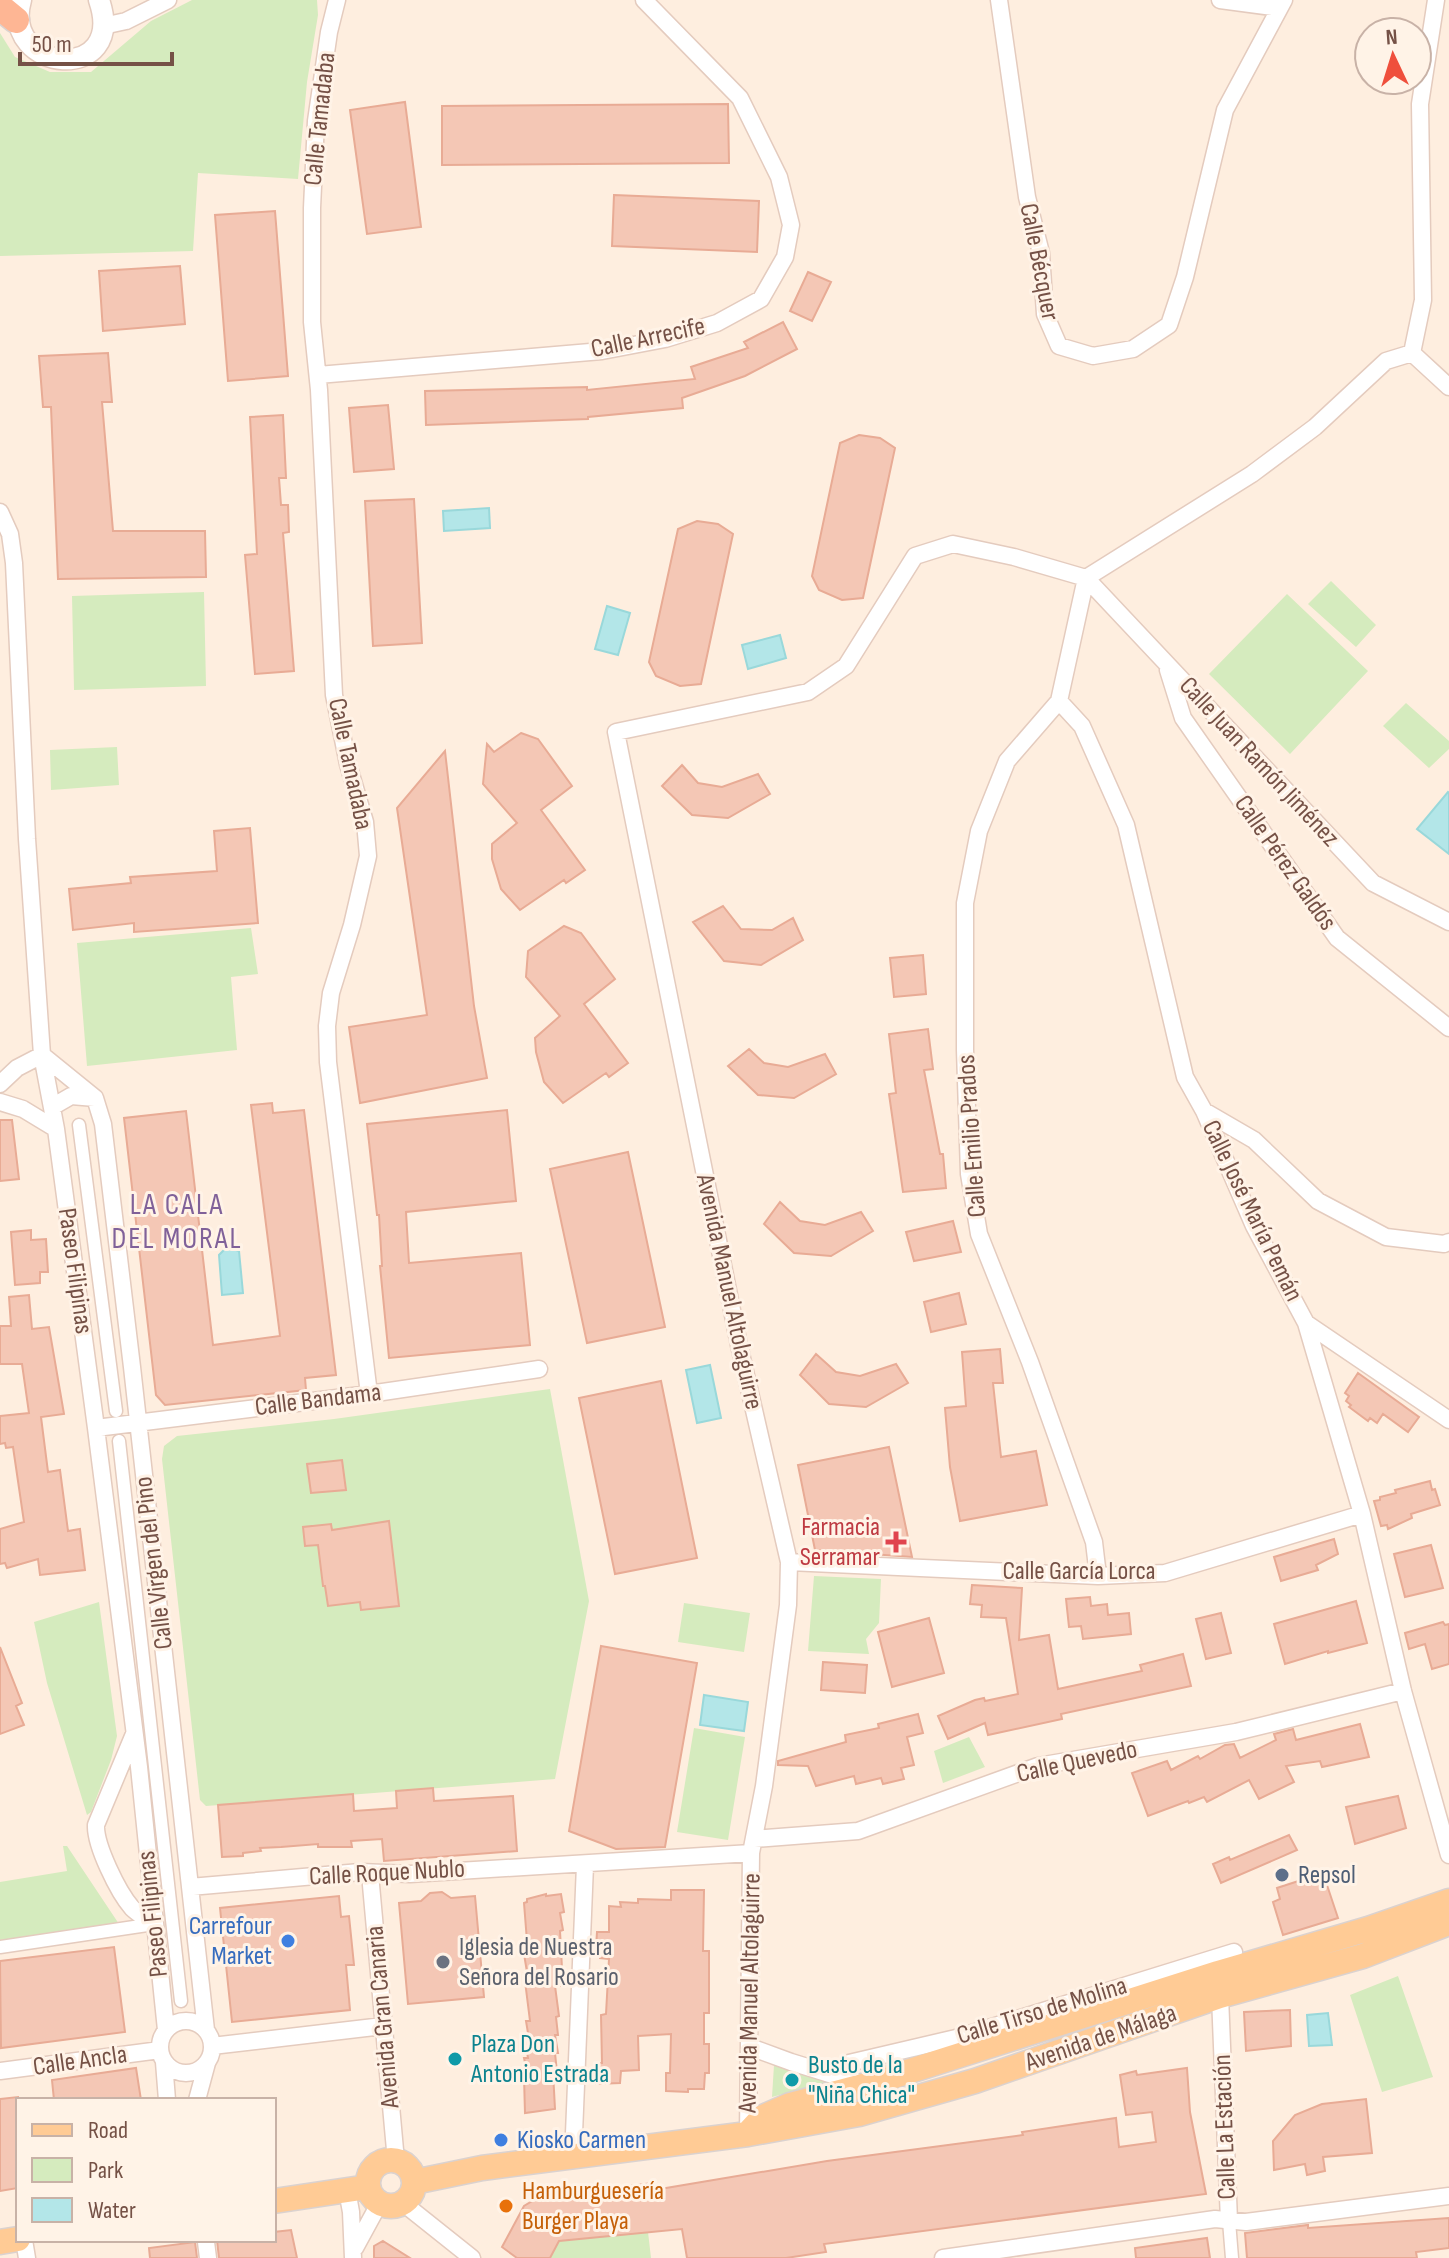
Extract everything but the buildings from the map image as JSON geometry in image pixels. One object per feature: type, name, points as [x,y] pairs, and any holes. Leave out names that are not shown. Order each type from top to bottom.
[{"type":"main road","name":"Avenida de Málaga","points":[[748,2134],[763,2117],[790,2105],[866,2085],[1449,1901]]},
{"type":"main road","name":"Avenida de Málaga","points":[[276,2201],[382,2193],[482,2168],[748,2134],[859,2114],[975,2081],[1216,1973],[1363,1956],[1449,1923]]},
{"type":"main road","points":[[396,2161],[408,2168],[382,2193],[370,2172],[376,2165],[396,2161]]},
{"type":"street","points":[[103,26],[126,21],[168,0]]},
{"type":"street","name":"Calle Tamadaba","points":[[325,0],[329,32]]},
{"type":"street","name":"Calle Tamadaba","points":[[337,0],[329,32],[316,121],[312,322],[318,375],[334,695],[348,764],[365,822],[368,856],[352,925],[331,993],[327,1026],[328,1062],[369,1394]]},
{"type":"street","name":"Calle Arrecife","points":[[318,375],[602,351],[665,339],[717,323],[761,299],[785,257],[791,225],[779,177],[740,98],[644,0]]},
{"type":"street","name":"Calle Bécquer","points":[[999,0],[1027,197],[1041,253],[1045,314],[1059,346],[1093,356],[1133,349],[1169,325],[1185,277],[1225,110],[1282,4]]},
{"type":"street","points":[[1220,0],[1282,4]]},
{"type":"street","points":[[1412,353],[1423,300],[1420,104],[1436,0]]},
{"type":"street","points":[[12,9],[26,46],[37,55],[64,61],[77,58],[98,39],[103,26],[100,1]]},
{"type":"street","points":[[1412,353],[1449,387]]},
{"type":"street","points":[[1059,701],[1086,578],[1252,474],[1315,427],[1386,361],[1412,353]]},
{"type":"street","name":"Paseo Filipinas","points":[[0,512],[10,534],[14,563],[27,839],[42,1055],[56,1129],[135,1733],[166,2030]]},
{"type":"street","name":"Avenida Manuel Altolaguirre","points":[[748,2134],[752,1846],[764,1786],[788,1605],[789,1562],[739,1345],[616,732],[808,692],[846,666],[915,556],[953,544],[1014,557],[1086,578]]},
{"type":"street","name":"Calle Juan Ramón Jiménez","points":[[1086,578],[1373,883],[1449,922]]},
{"type":"street","name":"Calle Pérez Galdós","points":[[1166,664],[1183,718],[1337,938],[1449,1028]]},
{"type":"street","name":"Calle José María Pemán","points":[[1059,701],[1082,726],[1126,825],[1185,1077],[1204,1111],[1254,1226],[1306,1323],[1362,1514],[1403,1691],[1449,1855]]},
{"type":"street","name":"Calle Emilio Prados","points":[[1059,701],[1007,761],[979,831],[965,903],[969,1174],[979,1234],[1030,1362],[1094,1542],[1098,1576]]},
{"type":"street","points":[[0,1084],[17,1068],[42,1055],[95,1098]]},
{"type":"street","points":[[52,1107],[71,1096],[95,1098]]},
{"type":"street","name":"Calle Virgen del Pino","points":[[95,1098],[105,1139],[209,2046]]},
{"type":"street","points":[[0,1102],[23,1109],[56,1129]]},
{"type":"street","points":[[1204,1111],[1254,1140],[1318,1201],[1386,1237],[1449,1242]]},
{"type":"street","points":[[79,1125],[116,1411]]},
{"type":"street","points":[[1306,1323],[1449,1420]]},
{"type":"street","name":"Calle Bandama","points":[[96,1428],[539,1369]]},
{"type":"street","points":[[119,1441],[181,2001]]},
{"type":"street","name":"Calle García Lorca","points":[[789,1562],[1098,1576],[1165,1573],[1362,1514]]},
{"type":"street","name":"Calle Quevedo","points":[[752,1846],[858,1831],[1038,1766],[1236,1732],[1403,1691]]},
{"type":"street","points":[[135,1733],[96,1825],[95,1837],[133,1909],[154,1924]]},
{"type":"street","name":"Avenida Manuel Altolaguirre","points":[[585,1865],[752,1846]]},
{"type":"street","name":"Calle Roque Nublo","points":[[190,1887],[360,1872],[410,1874],[525,1865],[585,1865]]},
{"type":"street","points":[[573,2158],[585,1865]]},
{"type":"street","name":"Avenida Gran Canaria","points":[[370,1874],[396,2161]]},
{"type":"street","points":[[0,1947],[154,1924]]},
{"type":"street","name":"Calle Tirso de Molina","points":[[849,2063],[956,2038],[1123,1986],[1216,1973]]},
{"type":"street","name":"Calle La Estación","points":[[1216,1973],[1232,2258]]},
{"type":"street","points":[[1083,2016],[1123,1986]]},
{"type":"street","points":[[167,2098],[161,2037],[173,2024],[191,2021],[209,2046],[197,2098]]},
{"type":"street","points":[[209,2046],[383,2026]]},
{"type":"street","points":[[162,2056],[170,2068],[185,2074],[194,2073],[209,2046]]},
{"type":"street","points":[[750,2047],[866,2085]]},
{"type":"street","name":"Calle Ancla","points":[[0,2071],[162,2056]]},
{"type":"street","points":[[352,2256],[351,2212],[382,2193]]},
{"type":"street","points":[[352,2256],[382,2193]]},
{"type":"street","points":[[382,2193],[472,2258]]},
{"type":"street","points":[[943,2258],[1215,2219],[1246,2222],[1449,2196]]},
{"type":"green space","points":[[192,0],[317,0],[318,15],[307,82],[298,179],[198,173],[193,251],[0,256],[0,33],[15,57],[50,72],[91,72],[151,21]]},
{"type":"green space","points":[[1331,581],[1376,625],[1356,647],[1308,604]]},
{"type":"green space","points":[[204,592],[206,686],[74,690],[72,596]]},
{"type":"green space","points":[[1287,594],[1368,671],[1290,754],[1209,674]]},
{"type":"green space","points":[[1406,703],[1449,741],[1449,749],[1429,768],[1383,726]]},
{"type":"green space","points":[[117,747],[119,785],[51,790],[50,750]]},
{"type":"green space","points":[[251,928],[258,974],[231,977],[237,1050],[87,1066],[77,943]]},
{"type":"green space","points":[[550,1389],[589,1601],[555,1779],[206,1806],[200,1800],[162,1459],[164,1446],[177,1436],[334,1419]]},
{"type":"green space","points":[[814,1576],[881,1579],[879,1623],[866,1639],[869,1654],[808,1651]]},
{"type":"green space","points":[[99,1602],[117,1736],[111,1760],[91,1812],[87,1815],[47,1683],[34,1622]]},
{"type":"green space","points":[[684,1603],[750,1613],[744,1652],[678,1642]]},
{"type":"green space","points":[[694,1728],[745,1737],[728,1840],[677,1832]]},
{"type":"green space","points":[[969,1737],[985,1767],[943,1783],[934,1751]]},
{"type":"green space","points":[[63,1846],[67,1846],[119,1924],[0,1940],[0,1882],[67,1871]]},
{"type":"green space","points":[[1398,1976],[1433,2077],[1382,2092],[1350,1995]]},
{"type":"green space","points":[[774,2065],[827,2082],[772,2097]]},
{"type":"green space","points":[[648,2232],[651,2258],[550,2258],[559,2241]]},
{"type":"water","points":[[489,508],[490,528],[444,531],[443,511]]},
{"type":"water","points":[[607,606],[630,613],[618,655],[595,649]]},
{"type":"water","points":[[780,635],[786,658],[748,669],[742,645]]},
{"type":"water","points":[[1449,793],[1449,854],[1417,829]]},
{"type":"water","points":[[227,1247],[239,1251],[243,1293],[222,1295],[219,1255]]},
{"type":"water","points":[[710,1365],[721,1418],[697,1423],[686,1370]]},
{"type":"water","points":[[704,1695],[748,1702],[744,1731],[700,1725]]},
{"type":"water","points":[[1328,2013],[1332,2045],[1309,2046],[1307,2015]]},
{"type":"place","name":"Farmacia Serramar","points":[[896,1542]]},
{"type":"place","name":"Repsol","points":[[1282,1875]]},
{"type":"place","name":"Carrefour Market","points":[[288,1941]]},
{"type":"place","name":"Iglesia de Nuestra Señora del Rosario","points":[[443,1962]]},
{"type":"place","name":"Plaza Don Antonio Estrada","points":[[455,2059]]},
{"type":"place","name":"Busto de la \"Niña Chica\"","points":[[792,2080]]},
{"type":"place","name":"Kiosko Carmen","points":[[501,2140]]},
{"type":"place","name":"Hamburguesería Burger Playa","points":[[506,2206]]},
{"type":"district","name":"LA CALA DEL MORAL","points":[[177,1222]]}]
